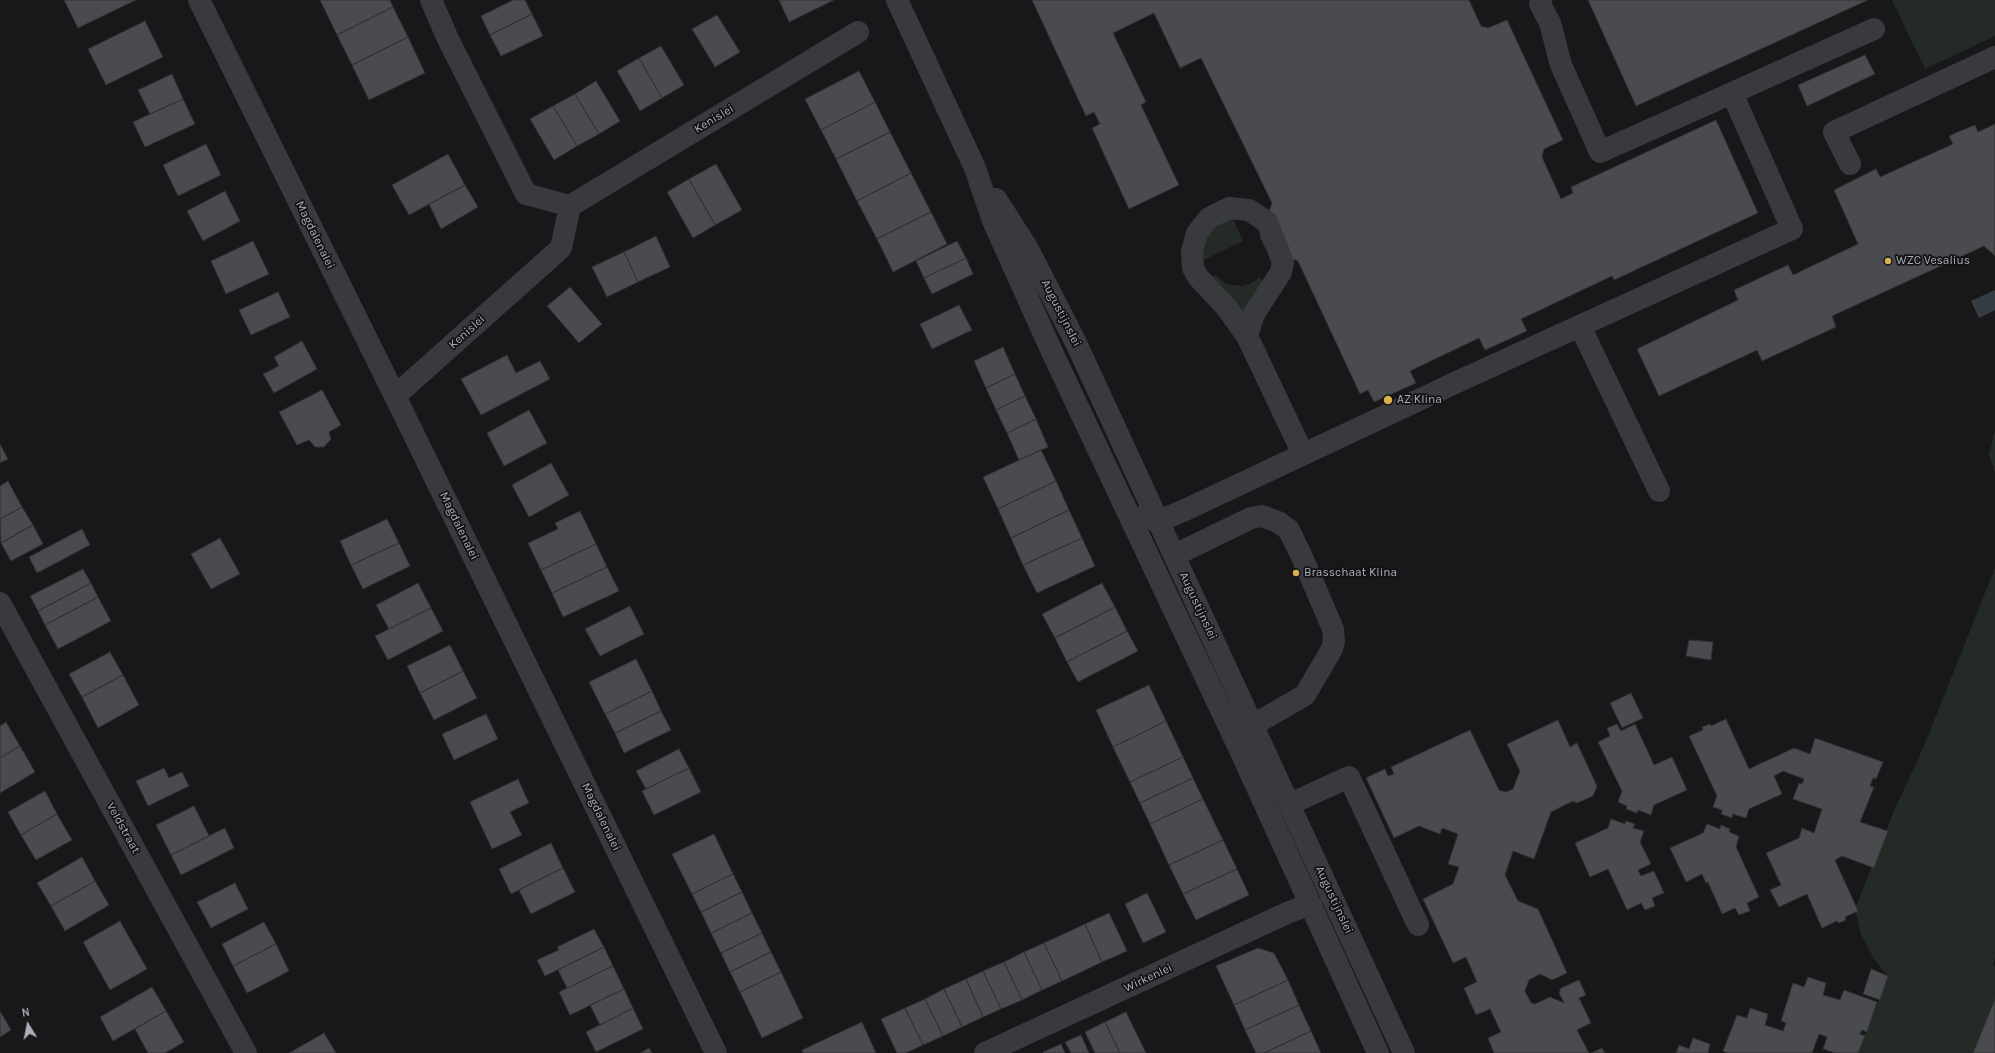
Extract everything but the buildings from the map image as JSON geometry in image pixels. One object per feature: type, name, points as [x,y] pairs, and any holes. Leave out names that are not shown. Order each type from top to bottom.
[{"type":"street","name":"Magdalenalei","points":[[199,0],[395,396],[716,1053]]},
{"type":"street","points":[[430,0],[526,194],[570,206]]},
{"type":"street","name":"Augustijnslei","points":[[897,0],[975,168],[993,221],[1059,367],[1240,750],[1378,1053]]},
{"type":"street","points":[[1541,0],[1540,4],[1550,23],[1561,65],[1600,152],[1874,29]]},
{"type":"street","name":"Kenislei","points":[[395,396],[561,248],[570,206],[858,32]]},
{"type":"street","points":[[1850,164],[1834,132],[1995,57]]},
{"type":"street","points":[[1059,367],[1077,373],[1151,519],[1302,454],[1792,229],[1732,93]]},
{"type":"street","name":"Augustijnslei","points":[[975,168],[1028,249],[1076,342],[1151,519],[1175,555],[1404,1053]]},
{"type":"street","points":[[1247,336],[1254,314],[1281,272],[1283,262],[1268,222],[1249,210],[1229,208],[1209,218],[1197,233],[1192,251],[1194,268],[1198,277],[1227,308],[1247,336],[1302,454]]},
{"type":"street","points":[[1580,326],[1659,491]]},
{"type":"street","points":[[1175,555],[1251,518],[1262,516],[1278,522],[1289,530],[1333,629],[1334,641],[1332,649],[1306,694],[1253,725],[1240,750]]},
{"type":"street","name":"Veldstraat","points":[[0,603],[246,1053]]},
{"type":"street","points":[[1290,804],[1349,777],[1418,925]]},
{"type":"street","name":"Wirkenlei","points":[[985,1053],[1287,912],[1311,904]]},
{"type":"shaded area","points":[[1892,0],[1995,0],[1995,36],[1925,69]]},
{"type":"shaded area","points":[[1231,214],[1243,241],[1198,263],[1202,235]]},
{"type":"shaded area","points":[[1215,275],[1226,284],[1241,286],[1250,284],[1260,277],[1265,287],[1246,315],[1206,279]]},
{"type":"shaded area","points":[[1995,290],[1995,310],[1979,318],[1971,301]]},
{"type":"shaded area","points":[[1995,431],[1995,472],[1989,455]]},
{"type":"shaded area","points":[[1995,568],[1995,957],[1993,965],[1995,966],[1995,999],[1973,1053],[1858,1053],[1888,976],[1874,959],[1861,935],[1855,909],[1894,811],[1924,746]]},
{"type":"place","name":"WZC Vesalius","points":[[1888,261]]},
{"type":"place","name":"AZ Klina","points":[[1388,400]]},
{"type":"place","name":"Brasschaat Klina","points":[[1296,573]]}]
